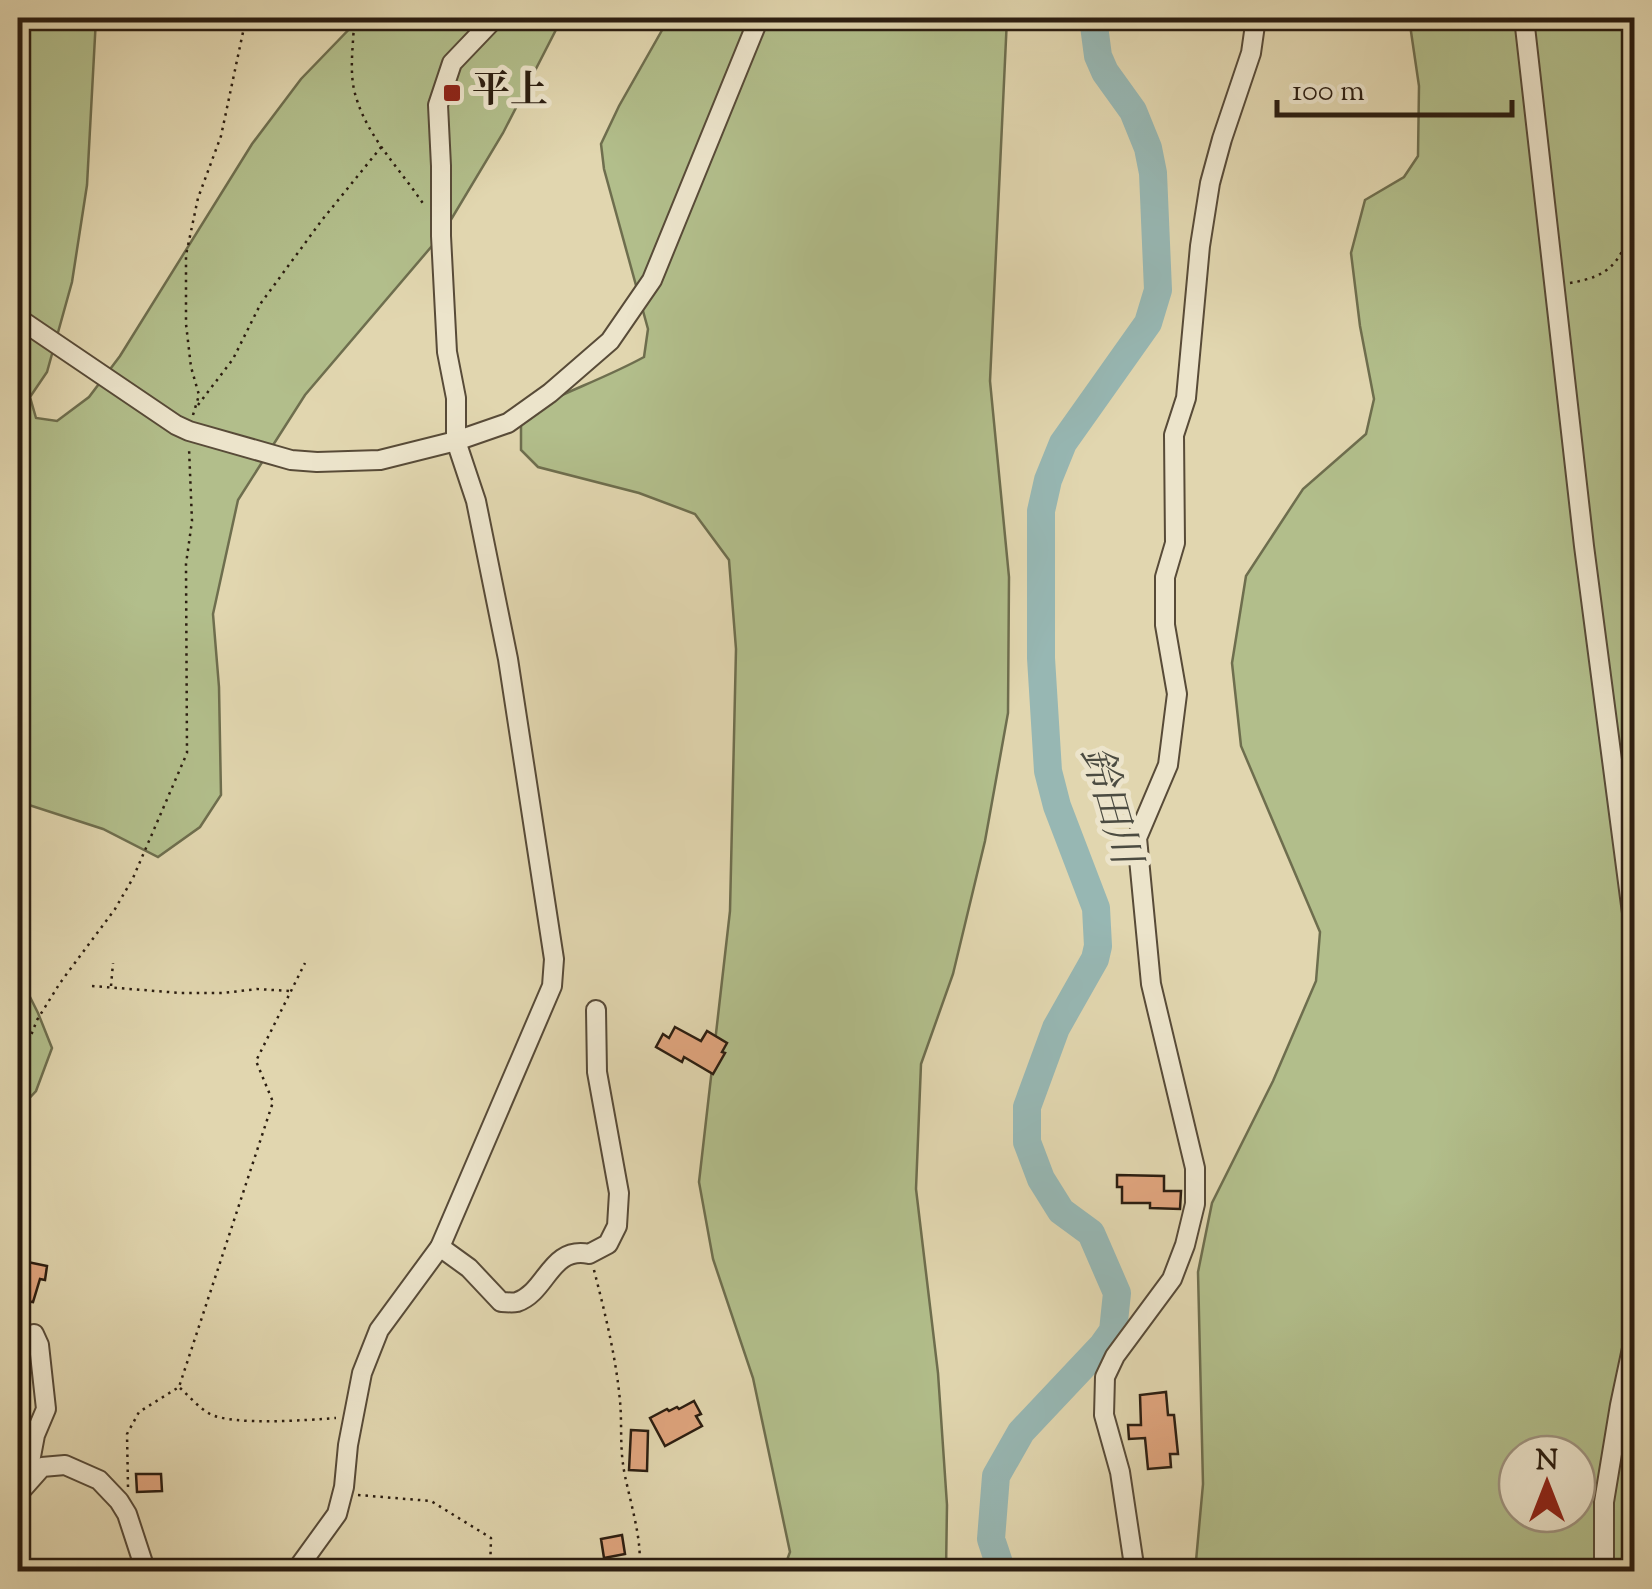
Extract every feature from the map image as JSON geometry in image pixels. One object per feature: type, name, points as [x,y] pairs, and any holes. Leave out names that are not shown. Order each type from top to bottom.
[{"type":"street","points":[[296,1572],[337,1514],[362,1373],[379,1330],[440,1247],[552,986],[554,960],[508,658],[476,500],[456,441],[456,398],[447,352],[440,236],[438,105],[452,64],[495,18]]},
{"type":"street","points":[[18,318],[182,428],[291,460],[380,460],[508,423],[550,394],[610,341],[652,280],[760,18]]},
{"type":"street","points":[[1135,1572],[1120,1472],[1104,1416],[1105,1377],[1115,1356],[1172,1279],[1195,1204],[1195,1168],[1151,984],[1137,838],[1168,765],[1177,694],[1165,625],[1165,576],[1176,543],[1174,435],[1186,398],[1200,246],[1210,183],[1251,53],[1256,18]]},
{"type":"street","points":[[1524,18],[1553,286],[1634,928]]},
{"type":"street","points":[[440,1247],[469,1268],[501,1302],[518,1302],[564,1256],[590,1254],[608,1244],[617,1226],[620,1194],[597,1072],[596,1010]]},
{"type":"street","points":[[22,1489],[35,1435],[46,1410],[39,1344],[34,1334]]},
{"type":"street","points":[[1604,1572],[1604,1502],[1634,1339]]},
{"type":"street","points":[[22,1489],[42,1467],[65,1465],[98,1480],[127,1514],[146,1572]]},
{"type":"path","points":[[246,18],[221,136],[198,198],[186,255],[190,368],[199,395],[194,410],[233,359],[260,303],[382,146]]},
{"type":"path","points":[[354,18],[351,65],[356,97],[378,142],[422,202]]},
{"type":"path","points":[[1553,286],[1590,280],[1606,272],[1618,258],[1634,225]]},
{"type":"path","points":[[18,1069],[37,1020],[133,878],[188,754],[186,564],[192,521],[182,428]]},
{"type":"path","points":[[111,988],[114,963]]},
{"type":"path","points":[[128,1485],[128,1434],[133,1423],[139,1412],[179,1387],[273,1102],[256,1061],[305,963]]},
{"type":"path","points":[[92,986],[181,993],[291,991]]},
{"type":"path","points":[[590,1254],[612,1347],[620,1402],[622,1462],[640,1548],[638,1572]]},
{"type":"path","points":[[179,1387],[205,1412],[222,1419],[297,1421],[354,1416]]},
{"type":"path","points":[[341,1497],[366,1494],[432,1501],[491,1538],[490,1572]]},
{"type":"green space","points":[[18,18],[96,18],[87,185],[72,282],[47,372],[30,397],[36,418],[57,421],[89,397],[120,356],[252,144],[301,79],[360,18],[562,18],[503,133],[443,233],[305,395],[238,500],[213,614],[221,795],[200,827],[158,857],[103,829],[18,804]]},
{"type":"green space","points":[[669,18],[1007,18],[990,381],[1009,577],[1008,713],[985,841],[953,974],[921,1064],[916,1189],[938,1373],[947,1505],[946,1571],[783,1571],[790,1552],[753,1378],[713,1259],[699,1182],[730,911],[736,649],[729,560],[695,514],[639,493],[538,467],[521,450],[521,415],[644,357],[648,329],[604,169],[601,144]]},
{"type":"green space","points":[[1409,18],[1634,18],[1634,1571],[1195,1572],[1203,1484],[1198,1272],[1212,1203],[1273,1081],[1316,981],[1320,932],[1241,746],[1232,663],[1246,576],[1303,489],[1366,434],[1374,399],[1351,253],[1365,200],[1404,177],[1418,156],[1419,86]]},
{"type":"green space","points":[[18,973],[52,1048],[36,1091],[18,1110]]},
{"type":"building","points":[[675,1027],[701,1041],[707,1031],[727,1043],[713,1074],[656,1047],[663,1034],[669,1038]]},
{"type":"building","points":[[1117,1175],[1164,1176],[1164,1191],[1181,1191],[1180,1209],[1122,1203]]},
{"type":"building","points":[[18,1260],[47,1266],[45,1280],[40,1279],[33,1302],[18,1300]]},
{"type":"building","points":[[1166,1392],[1168,1415],[1174,1415],[1178,1454],[1170,1454],[1171,1467],[1148,1469],[1145,1438],[1129,1439],[1128,1425],[1141,1425],[1140,1395]]},
{"type":"building","points":[[694,1401],[702,1426],[665,1446],[650,1418]]},
{"type":"building","points":[[631,1430],[648,1431],[647,1471],[629,1470]]},
{"type":"building","points":[[136,1474],[161,1474],[162,1491],[137,1492]]},
{"type":"building","points":[[622,1535],[625,1554],[604,1558],[601,1539]]},
{"type":"waterway","name":"鈴田川","points":[[1002,1572],[991,1539],[996,1476],[1021,1432],[1113,1331],[1117,1293],[1091,1233],[1061,1211],[1041,1179],[1027,1142],[1027,1107],[1056,1028],[1095,959],[1098,946],[1096,908],[1057,806],[1048,771],[1041,658],[1041,511],[1063,443],[1148,323],[1158,290],[1153,173],[1148,148],[1133,111],[1098,56],[1093,18]]},
{"type":"place","name":"平上","points":[[452,93]]}]
